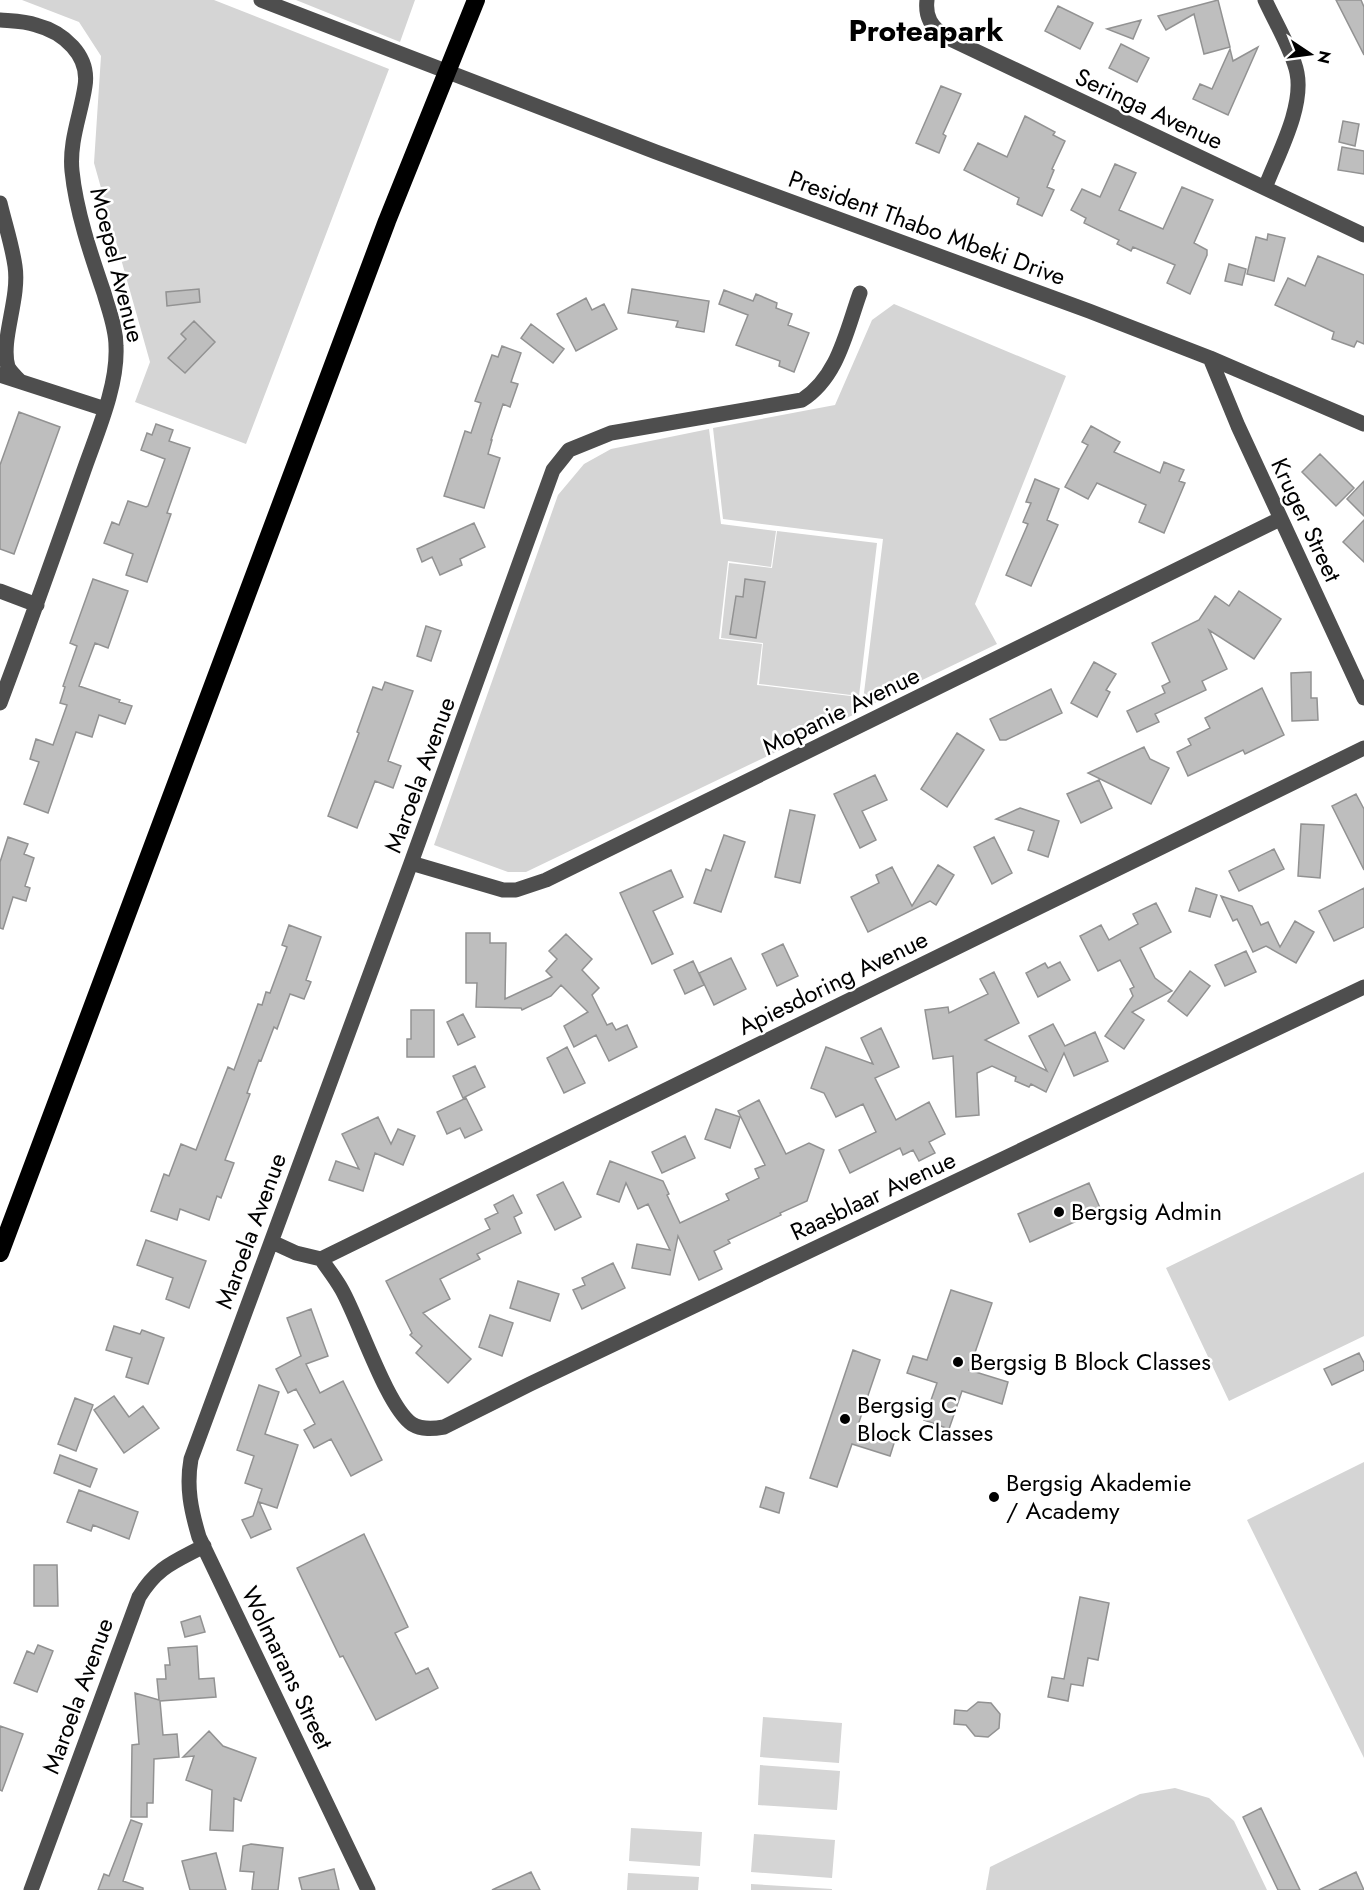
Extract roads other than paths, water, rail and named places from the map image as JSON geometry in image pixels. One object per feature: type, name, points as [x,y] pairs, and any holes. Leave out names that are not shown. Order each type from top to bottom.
[{"type":"highway","points":[[0,1253],[387,221],[476,0]]},
{"type":"street","name":"President Thabo Mbeki Drive","points":[[261,0],[645,148],[1089,311],[1210,358],[1364,424]]},
{"type":"street","points":[[1265,0],[1297,72],[1298,94],[1293,115],[1265,188]]},
{"type":"street","name":"Seringa Avenue","points":[[926,6],[936,30],[946,37],[1364,235]]},
{"type":"street","name":"Moepel Avenue","points":[[0,20],[34,24],[51,30],[66,40],[84,66],[86,85],[73,141],[72,169],[75,194],[116,336],[115,368],[105,409],[37,605],[0,703]]},
{"type":"street","points":[[0,203],[15,267],[16,286],[5,341],[5,355],[9,369],[20,381]]},
{"type":"street","name":"Maroela Avenue","points":[[191,1459],[554,470],[569,450],[611,433],[802,400],[814,392],[834,366],[860,293]]},
{"type":"street","name":"Kruger Street","points":[[1210,358],[1280,519],[1364,698]]},
{"type":"street","points":[[0,375],[105,409]]},
{"type":"street","name":"Mopanie Avenue","points":[[411,863],[503,890],[516,890],[546,880],[1280,519]]},
{"type":"street","points":[[0,591],[37,605]]},
{"type":"street","name":"Apiesdoring Avenue","points":[[321,1259],[1364,748]]},
{"type":"street","name":"Raasblaar Avenue","points":[[321,1259],[342,1289],[385,1385],[403,1416],[414,1425],[428,1429],[444,1427],[1364,987]]},
{"type":"street","points":[[272,1242],[321,1259]]},
{"type":"street","name":"Wolmarans Street","points":[[191,1459],[188,1490],[192,1512],[204,1546],[368,1890]]},
{"type":"street","name":"Maroela Avenue","points":[[31,1890],[139,1597],[149,1581],[162,1568],[204,1546]]},
{"type":"place","name":"Bergsig Admin","points":[[1059,1212]]},
{"type":"place","name":"Bergsig B Block Classes","points":[[958,1362]]},
{"type":"place","name":"Bergsig C Block Classes","points":[[845,1419]]},
{"type":"place","name":"Bergsig Akademie / Academy","points":[[994,1497]]},
{"type":"district","name":"Proteapark","points":[[926,31]]}]
